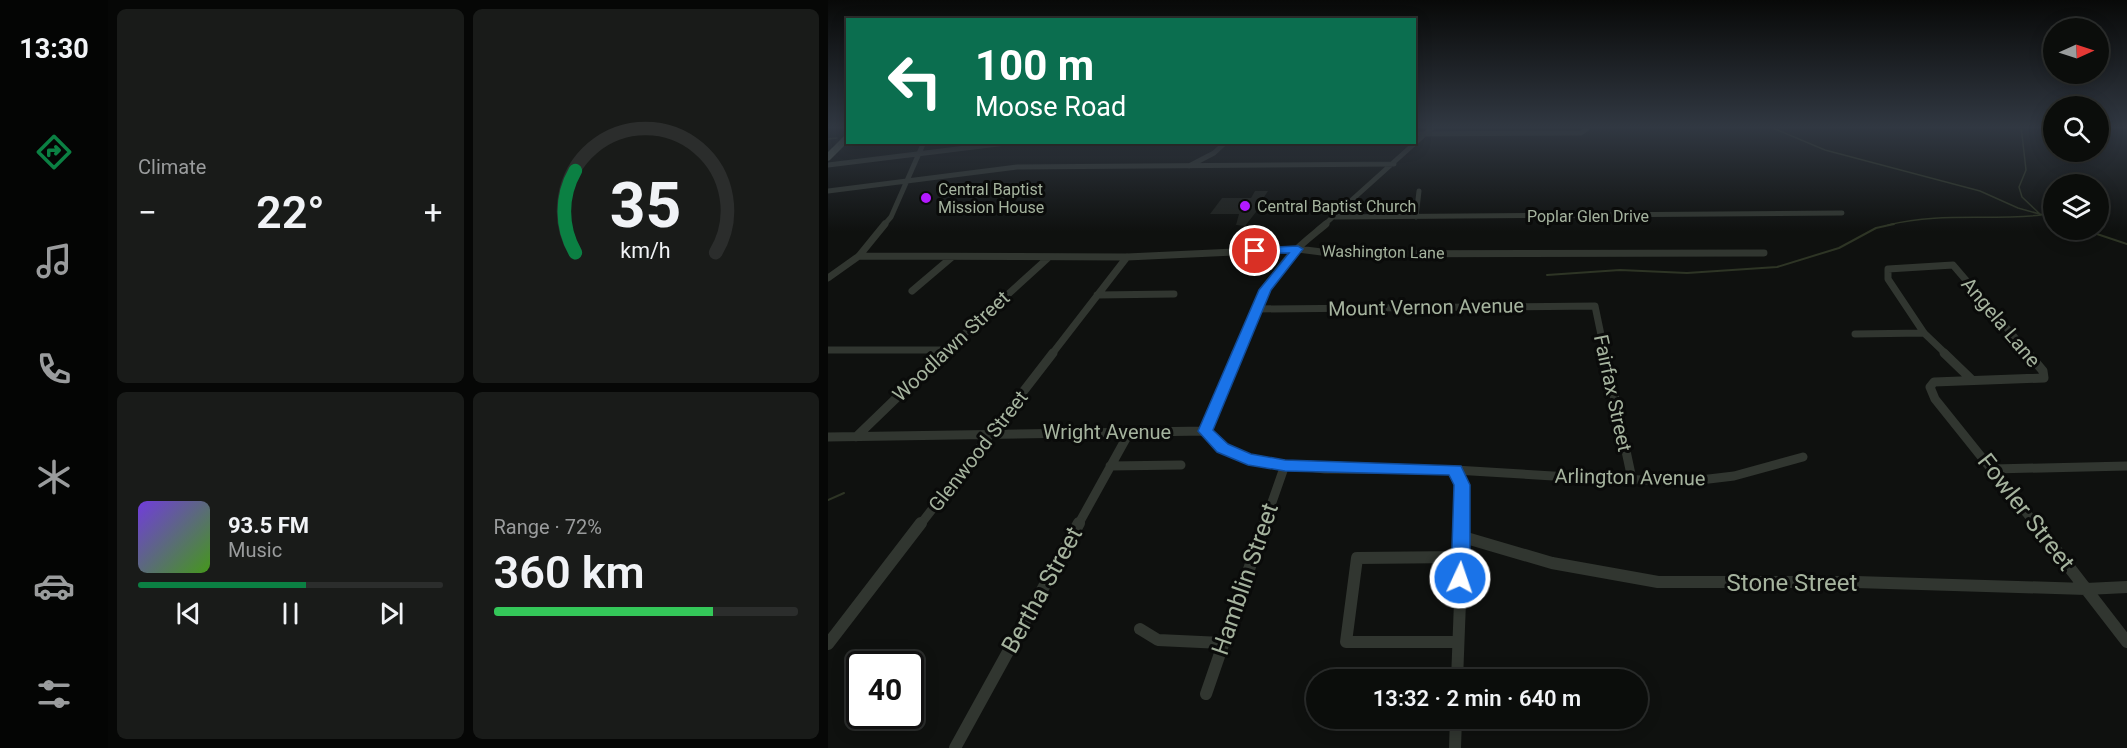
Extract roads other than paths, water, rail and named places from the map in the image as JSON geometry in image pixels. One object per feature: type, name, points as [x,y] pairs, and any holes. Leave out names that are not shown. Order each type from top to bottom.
[{"type":"street","points":[[828,165],[861,161]]},
{"type":"street","points":[[828,278],[859,256],[891,216],[915,161]]},
{"type":"street","points":[[1188,166],[1196,161]]},
{"type":"street","points":[[1205,431],[1256,309],[1276,273],[1298,249],[1397,161]]},
{"type":"street","points":[[828,191],[1017,167],[1394,164]]},
{"type":"street","points":[[1416,217],[1419,191]]},
{"type":"street","name":"Poplar Glen Drive","points":[[1335,217],[1829,215],[1842,213]]},
{"type":"street","name":"Washington Lane","points":[[859,256],[1127,257],[1298,249],[1348,254],[1764,253]]},
{"type":"street","points":[[912,291],[952,257]]},
{"type":"street","name":"Glenwood Street","points":[[828,644],[1127,257]]},
{"type":"street","name":"Woodlawn Street","points":[[856,437],[945,350],[1048,258]]},
{"type":"street","name":"Angela Lane","points":[[1924,333],[1888,279],[1888,270],[1907,266],[1953,265],[2043,371],[2044,378],[1934,382]]},
{"type":"street","points":[[1098,296],[1174,294]]},
{"type":"street","name":"Mount Vernon Avenue","points":[[1256,309],[1595,306]]},
{"type":"street","name":"Fairfax Street","points":[[1595,306],[1632,479]]},
{"type":"street","points":[[1855,334],[1924,333],[1972,380]]},
{"type":"street","points":[[828,350],[945,350]]},
{"type":"street","points":[[828,358],[837,350]]},
{"type":"street","name":"Fowler Street","points":[[1934,382],[1930,387],[1935,399],[1993,469],[2127,642]]},
{"type":"street","name":"Wright Avenue","points":[[828,437],[1205,431]]},
{"type":"street","name":"Arlington Avenue","points":[[1205,431],[1223,448],[1248,459],[1285,465],[1455,470],[1693,482],[1738,476],[1803,457]]},
{"type":"street","name":"Bertha Street","points":[[955,748],[1129,433]]},
{"type":"street","points":[[1110,466],[1181,465]]},
{"type":"street","name":"Hamblin Street","points":[[1206,694],[1285,465]]},
{"type":"street","points":[[1993,469],[2127,466]]},
{"type":"street","points":[[1455,470],[1462,485],[1463,537],[1457,669]]},
{"type":"street","name":"Stone Street","points":[[1463,537],[1552,562],[1658,582],[1856,582],[2086,589],[2127,587]]},
{"type":"street","points":[[1458,642],[1346,642],[1357,558],[1461,557]]},
{"type":"street","points":[[1140,629],[1158,640],[1222,643]]},
{"type":"street","points":[[1455,748],[1456,729]]},
{"type":"waterway","points":[[1866,161],[1980,191],[2018,208],[2040,214]]},
{"type":"waterway","points":[[2025,161],[2026,170],[2019,187],[2022,197],[2040,214]]},
{"type":"waterway","points":[[1888,225],[1927,219],[2021,217],[2040,214]]},
{"type":"waterway","points":[[1547,275],[1620,270],[1687,273],[1777,267],[1839,248],[1876,228],[1894,224]]},
{"type":"waterway","points":[[2109,238],[2127,244]]},
{"type":"waterway","points":[[828,500],[844,493]]},
{"type":"place","name":"Central Baptist Mission House","points":[[926,198]]},
{"type":"place","name":"Central Baptist Church","points":[[1245,206]]}]
